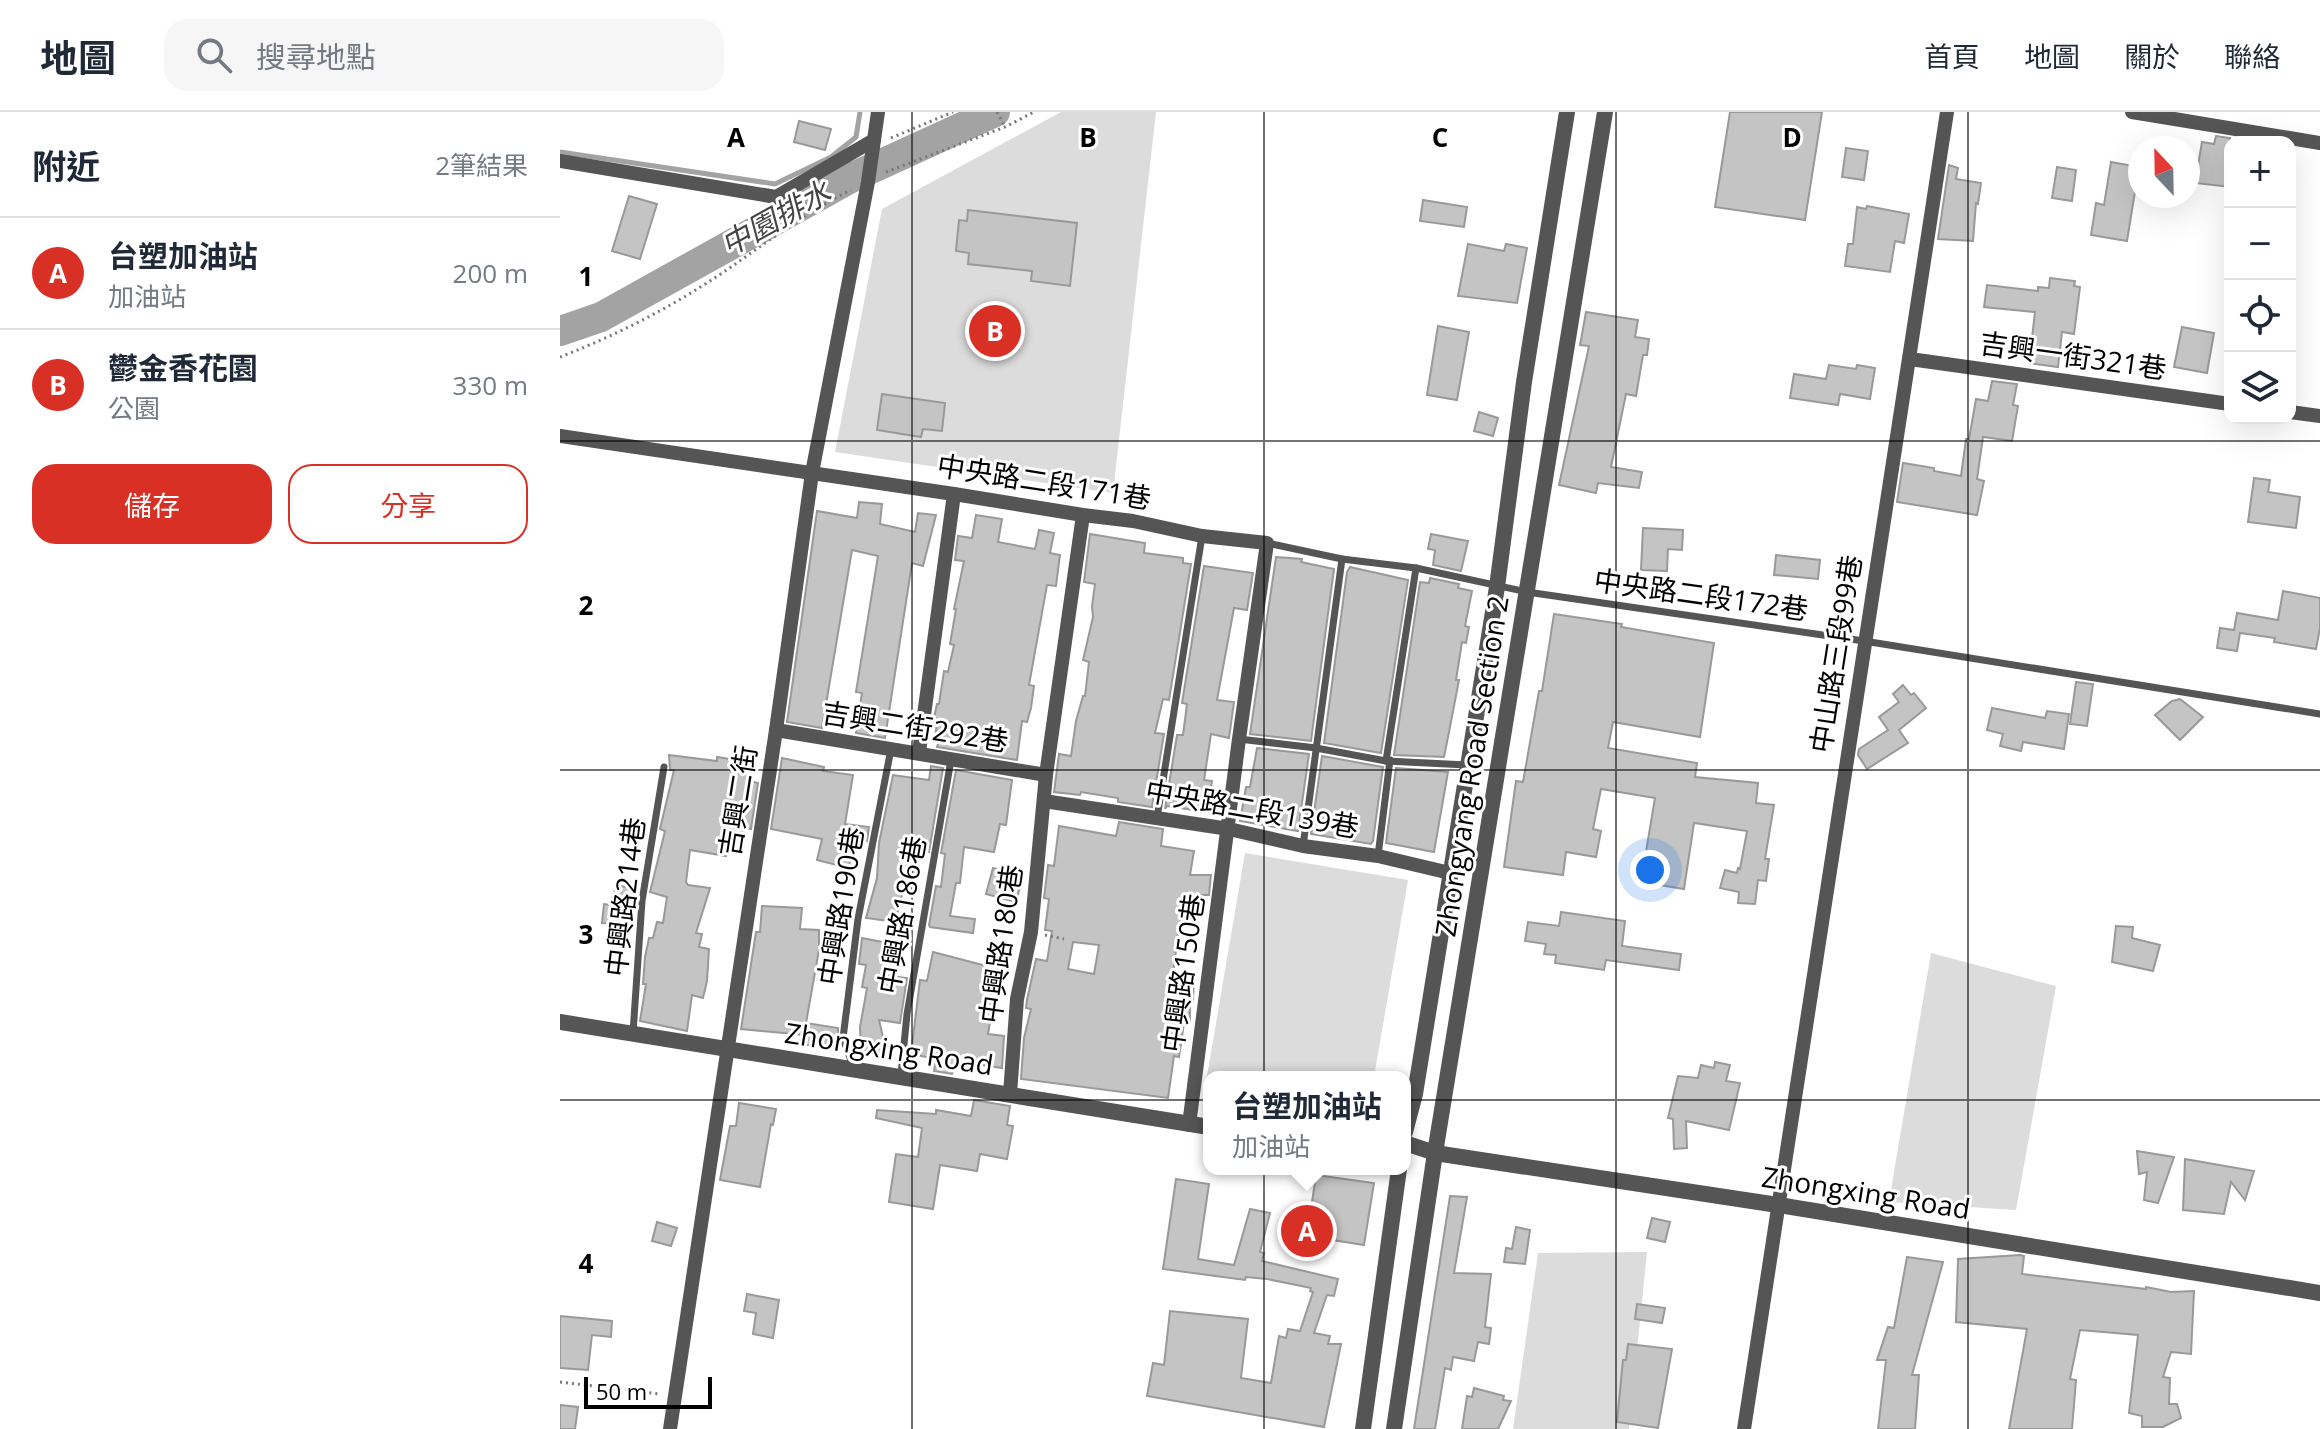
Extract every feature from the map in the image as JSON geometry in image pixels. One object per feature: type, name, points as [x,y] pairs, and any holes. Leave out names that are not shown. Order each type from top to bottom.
[{"type":"street","name":"吉興二街","points":[[670,1429],[812,473],[868,182],[878,112]]},
{"type":"street","name":"Zhongyang Road Section 2","points":[[1411,1109],[1497,587],[1524,382],[1567,112]]},
{"type":"street","name":"Zhongyang Road Section 2","points":[[1394,1429],[1435,1153],[1605,112]]},
{"type":"street","name":"中山路三段99巷","points":[[1744,1429],[1947,112]]},
{"type":"street","points":[[2132,112],[2320,143]]},
{"type":"street","points":[[560,161],[776,197],[874,140]]},
{"type":"street","name":"吉興一街321巷","points":[[1910,359],[2224,403]]},
{"type":"street","points":[[2296,413],[2320,416]]},
{"type":"street","name":"中央路二段171巷","points":[[560,436],[1133,521],[1202,536],[1267,543]]},
{"type":"street","points":[[919,752],[954,494]]},
{"type":"street","name":"中興路180巷","points":[[1010,1094],[1017,999],[1031,932],[1046,775],[1083,515]]},
{"type":"street","name":"中興路150巷","points":[[1189,1125],[1267,543]]},
{"type":"street","name":"吉興二街292巷","points":[[776,730],[1046,775]]},
{"type":"street","name":"中央路二段139巷","points":[[1044,801],[1229,829],[1303,846],[1378,856],[1450,873]]},
{"type":"street","name":"Zhongxing Road","points":[[560,1022],[1203,1126]]},
{"type":"street","name":"Zhongxing Road","points":[[1411,1145],[1435,1153],[2320,1293]]},
{"type":"street","points":[[1363,1429],[1398,1175]]},
{"type":"lane","points":[[1157,819],[1202,536]]},
{"type":"lane","name":"中央路二段172巷","points":[[1267,543],[1342,559],[1416,568],[1527,592],[1864,641],[2320,714]]},
{"type":"lane","points":[[1303,846],[1342,559]]},
{"type":"lane","points":[[1378,856],[1388,761],[1416,568]]},
{"type":"lane","points":[[1239,739],[1388,761],[1468,765]]},
{"type":"lane","name":"中興路190巷","points":[[855,1070],[843,1038],[858,919],[891,749]]},
{"type":"lane","name":"中興路186巷","points":[[901,1077],[907,1014],[951,760]]},
{"type":"lane","name":"中興路214巷","points":[[633,1033],[642,901],[664,767]]},
{"type":"path","points":[[891,137],[953,112]]},
{"type":"path","points":[[997,112],[1005,127]]},
{"type":"path","points":[[560,357],[634,323],[701,287],[826,202],[886,173],[1005,127],[1034,112]]},
{"type":"path","points":[[560,1382],[674,1396]]},
{"type":"shaded area","points":[[1061,112],[1156,112],[1113,493],[835,452],[882,209]]},
{"type":"shaded area","points":[[1245,853],[1408,880],[1375,1071],[1208,1071]]},
{"type":"shaded area","points":[[1931,953],[2056,986],[2016,1210],[1889,1202]]},
{"type":"shaded area","points":[[1647,1252],[1629,1429],[1513,1429],[1538,1253]]},
{"type":"building","points":[[1730,112],[1822,112],[1805,220],[1715,207]]},
{"type":"building","points":[[799,121],[831,129],[825,150],[794,142]]},
{"type":"building","points":[[2216,136],[2224,137],[2224,186],[2200,184],[2202,142],[2214,144]]},
{"type":"building","points":[[1846,148],[1868,151],[1864,180],[1842,177]]},
{"type":"building","points":[[2111,162],[2128,165],[2128,208],[2132,208],[2127,241],[2091,235],[2096,203],[2104,205]]},
{"type":"building","points":[[1949,165],[1958,168],[1956,179],[1981,183],[1973,241],[1938,239]]},
{"type":"building","points":[[2057,167],[2076,170],[2072,201],[2052,198]]},
{"type":"building","points":[[629,196],[657,204],[640,259],[612,251]]},
{"type":"building","points":[[1423,200],[1467,207],[1464,227],[1420,221]]},
{"type":"building","points":[[1867,206],[1909,214],[1904,243],[1895,241],[1890,272],[1845,266],[1848,244],[1853,244],[1857,207],[1866,209]]},
{"type":"building","points":[[968,210],[1077,223],[1070,286],[1031,281],[1032,271],[968,264],[969,253],[956,251],[959,220],[967,221]]},
{"type":"building","points":[[1468,244],[1504,251],[1506,244],[1527,248],[1517,303],[1458,296]]},
{"type":"building","points":[[2050,278],[2075,281],[2074,286],[2080,287],[2074,334],[2062,332],[2058,367],[2029,363],[2035,312],[1984,307],[1987,285],[2038,291],[2038,287],[2049,288]]},
{"type":"building","points":[[1586,312],[1638,320],[1635,337],[1649,339],[1636,396],[1626,394],[1611,467],[1642,472],[1639,488],[1598,483],[1596,493],[1559,485],[1589,346],[1580,345]]},
{"type":"building","points":[[1438,326],[1469,332],[1457,400],[1427,395]]},
{"type":"building","points":[[2182,327],[2214,333],[2207,373],[2174,367]]},
{"type":"building","points":[[1829,365],[1875,368],[1870,399],[1840,394],[1838,405],[1790,398],[1794,374],[1826,379]]},
{"type":"building","points":[[1992,381],[2017,384],[2013,405],[2018,406],[2012,441],[1983,437],[1977,479],[1984,481],[1977,515],[1897,502],[1903,463],[1961,476],[1976,399],[1988,401]]},
{"type":"building","points":[[882,394],[945,403],[942,431],[923,429],[921,437],[877,430]]},
{"type":"building","points":[[1479,412],[1498,418],[1493,436],[1474,431]]},
{"type":"building","points":[[2254,478],[2270,480],[2268,492],[2300,497],[2296,528],[2248,522]]},
{"type":"building","points":[[859,502],[882,504],[880,524],[915,532],[918,513],[936,515],[923,566],[912,563],[885,738],[856,733],[862,693],[856,692],[878,556],[852,550],[822,728],[787,722],[817,511],[857,518]]},
{"type":"building","points":[[976,515],[1002,519],[998,542],[1035,549],[1039,530],[1054,533],[1050,553],[1060,555],[1056,586],[1047,585],[1029,685],[1034,686],[1031,708],[1027,722],[1022,721],[1017,760],[937,747],[940,738],[935,737],[937,723],[933,722],[944,671],[948,672],[954,645],[950,644],[954,609],[964,561],[955,560],[958,536],[972,538]]},
{"type":"building","points":[[1643,528],[1683,530],[1682,550],[1668,549],[1667,571],[1641,570]]},
{"type":"building","points":[[1090,534],[1145,543],[1144,553],[1183,558],[1183,563],[1191,564],[1169,700],[1163,699],[1155,733],[1164,734],[1152,807],[1081,792],[1080,795],[1054,792],[1059,754],[1071,756],[1076,721],[1085,696],[1089,662],[1083,660],[1093,617],[1095,584],[1084,582]]},
{"type":"building","points":[[1431,534],[1468,541],[1461,571],[1433,565],[1435,550],[1428,549]]},
{"type":"building","points":[[1776,555],[1820,560],[1818,579],[1774,575]]},
{"type":"building","points":[[1276,557],[1302,559],[1301,562],[1334,569],[1311,741],[1250,734]]},
{"type":"building","points":[[1204,566],[1253,573],[1247,610],[1234,608],[1217,700],[1234,702],[1229,738],[1211,734],[1204,780],[1212,781],[1207,812],[1167,806],[1165,809],[1177,735],[1183,735],[1187,704],[1182,703]]},
{"type":"building","points":[[1350,567],[1408,580],[1381,753],[1324,743]]},
{"type":"building","points":[[1430,578],[1459,584],[1458,588],[1472,591],[1465,626],[1469,627],[1466,643],[1462,642],[1456,680],[1459,680],[1444,757],[1394,755],[1420,582],[1429,583]]},
{"type":"building","points":[[2283,591],[2320,598],[2316,649],[2240,633],[2237,651],[2217,648],[2220,628],[2234,630],[2237,613],[2278,620]]},
{"type":"building","points":[[1554,614],[1714,643],[1700,737],[1613,722],[1608,748],[1697,763],[1695,777],[1758,783],[1756,803],[1774,805],[1765,859],[1769,859],[1766,881],[1758,880],[1755,904],[1738,903],[1739,892],[1720,888],[1725,870],[1737,873],[1740,869],[1747,831],[1694,823],[1684,889],[1641,882],[1655,798],[1601,789],[1593,829],[1601,831],[1596,857],[1566,852],[1563,875],[1504,867],[1516,781],[1523,782]]},
{"type":"building","points":[[2076,682],[2093,684],[2087,726],[2070,724]]},
{"type":"building","points":[[1903,685],[1926,708],[1899,730],[1908,743],[1867,769],[1858,755],[1859,749],[1888,730],[1879,717],[1899,702],[1893,694]]},
{"type":"building","points":[[2180,699],[2203,717],[2180,740],[2155,715],[2172,701]]},
{"type":"building","points":[[1992,708],[2045,718],[2047,711],[2069,714],[2064,749],[2023,742],[2021,751],[2000,746],[2003,734],[1987,730]]},
{"type":"building","points":[[1257,748],[1309,754],[1298,831],[1240,821]]},
{"type":"building","points":[[669,755],[717,761],[717,757],[754,763],[750,781],[758,783],[751,829],[744,828],[739,852],[727,850],[726,856],[690,850],[686,882],[688,885],[710,888],[696,933],[702,934],[699,947],[709,949],[703,998],[692,995],[687,1031],[640,1021],[649,938],[653,938],[657,922],[663,923],[667,897],[650,892],[665,831],[660,829],[674,770],[670,770]]},
{"type":"building","points":[[1322,756],[1383,767],[1371,844],[1311,834]]},
{"type":"building","points":[[782,758],[824,767],[823,771],[853,775],[845,824],[869,827],[867,841],[853,839],[849,868],[817,860],[822,839],[771,829]]},
{"type":"building","points":[[931,766],[943,768],[929,852],[919,851],[915,881],[906,879],[895,922],[866,918],[877,878],[879,843],[893,775],[929,780]]},
{"type":"building","points":[[1396,768],[1448,772],[1434,852],[1386,843]]},
{"type":"building","points":[[956,770],[1012,780],[1006,825],[1000,824],[994,852],[964,847],[960,883],[956,883],[950,916],[975,919],[973,933],[929,925],[936,886],[941,887],[945,854],[941,853]]},
{"type":"building","points":[[1119,822],[1163,829],[1161,846],[1194,851],[1190,875],[1211,875],[1209,895],[1186,895],[1178,934],[1173,975],[1194,979],[1193,1001],[1190,1001],[1190,1023],[1184,1023],[1179,1057],[1174,1056],[1168,1098],[1021,1079],[1024,1038],[1031,1009],[1026,1008],[1027,1000],[1036,959],[1047,961],[1052,931],[1045,930],[1049,899],[1044,898],[1048,865],[1054,866],[1059,826],[1116,836]],"holes":[[[1073,942],[1099,945],[1094,974],[1068,969]]]},
{"type":"building","points":[[993,868],[1023,876],[1016,902],[986,894]]},
{"type":"building","points":[[616,885],[637,889],[635,901],[630,901],[629,919],[617,919],[617,924],[602,923],[604,904],[612,905]]},
{"type":"building","points":[[762,906],[802,908],[800,929],[819,930],[819,950],[806,1023],[838,1028],[838,1050],[801,1044],[803,1035],[741,1029],[756,932],[760,932]]},
{"type":"building","points":[[1561,912],[1625,921],[1622,946],[1681,954],[1679,970],[1606,960],[1604,970],[1555,963],[1556,955],[1544,954],[1546,944],[1525,941],[1528,922],[1559,926]]},
{"type":"building","points":[[2116,926],[2133,927],[2132,938],[2160,945],[2153,971],[2112,962]]},
{"type":"building","points":[[862,938],[888,943],[883,975],[907,978],[900,1023],[879,1020],[887,1054],[861,1052],[860,1027],[867,988],[862,987],[866,965],[859,964]]},
{"type":"building","points":[[933,952],[998,969],[989,1002],[993,1003],[988,1034],[1004,1036],[1002,1068],[957,1061],[952,1074],[934,1071],[936,1059],[911,1054],[920,980],[927,981]]},
{"type":"building","points":[[1715,1062],[1730,1065],[1726,1081],[1740,1083],[1729,1130],[1686,1121],[1687,1148],[1674,1149],[1673,1119],[1668,1118],[1678,1076],[1698,1078],[1701,1065],[1714,1068]]},
{"type":"building","points":[[974,1100],[1010,1106],[1007,1125],[1013,1126],[1007,1159],[980,1154],[977,1171],[940,1165],[933,1209],[889,1202],[896,1154],[918,1157],[922,1128],[876,1118],[877,1110],[936,1114],[936,1110],[971,1116]]},
{"type":"building","points":[[739,1103],[776,1109],[760,1187],[720,1180],[730,1126],[736,1126]]},
{"type":"building","points":[[2137,1151],[2174,1157],[2158,1203],[2144,1200],[2147,1172],[2139,1174]]},
{"type":"building","points":[[2185,1159],[2254,1171],[2245,1200],[2231,1182],[2224,1214],[2183,1210]]},
{"type":"building","points":[[1316,1175],[1374,1183],[1364,1245],[1307,1236]]},
{"type":"building","points":[[1176,1179],[1209,1184],[1198,1259],[1234,1265],[1250,1209],[1270,1213],[1260,1252],[1264,1253],[1262,1261],[1338,1279],[1334,1296],[1327,1295],[1314,1333],[1330,1336],[1328,1344],[1341,1344],[1324,1427],[1147,1396],[1153,1363],[1164,1365],[1170,1311],[1248,1319],[1241,1378],[1271,1383],[1279,1336],[1286,1338],[1288,1329],[1300,1331],[1313,1292],[1311,1288],[1267,1279],[1246,1277],[1245,1280],[1163,1269]]},
{"type":"building","points":[[1450,1196],[1467,1197],[1454,1273],[1491,1274],[1485,1327],[1491,1328],[1489,1344],[1478,1342],[1474,1361],[1453,1357],[1451,1370],[1445,1368],[1435,1429],[1414,1429]]},
{"type":"building","points":[[1652,1218],[1670,1222],[1665,1242],[1647,1238]]},
{"type":"building","points":[[657,1222],[677,1228],[671,1246],[652,1241]]},
{"type":"building","points":[[1516,1227],[1530,1230],[1525,1264],[1504,1262],[1506,1248],[1512,1249]]},
{"type":"building","points":[[2024,1256],[2022,1274],[2171,1292],[2194,1291],[2191,1354],[2171,1352],[2163,1377],[2170,1378],[2169,1404],[2177,1404],[2181,1418],[2163,1427],[2142,1427],[2142,1416],[2129,1413],[2138,1335],[2080,1330],[2070,1379],[2076,1380],[2072,1429],[2009,1429],[2027,1329],[1956,1322],[1958,1259]]},
{"type":"building","points":[[1907,1257],[1943,1262],[1912,1375],[1919,1375],[1915,1429],[1878,1429],[1886,1360],[1877,1360],[1888,1327],[1894,1328]]},
{"type":"building","points":[[747,1294],[779,1300],[773,1338],[753,1334],[756,1313],[744,1311]]},
{"type":"building","points":[[1637,1304],[1665,1308],[1662,1323],[1635,1319]]},
{"type":"building","points":[[560,1316],[612,1321],[611,1337],[592,1335],[588,1370],[560,1368]]},
{"type":"building","points":[[1628,1344],[1672,1349],[1658,1428],[1617,1422],[1623,1360],[1626,1360]]},
{"type":"building","points":[[1474,1388],[1511,1401],[1498,1429],[1462,1429],[1467,1396],[1472,1397]]},
{"type":"building","points":[[560,1405],[578,1407],[575,1429],[560,1429]]},
{"type":"waterway","points":[[560,152],[775,184],[831,157],[856,137],[860,112]]},
{"type":"waterway","name":"中園排水","points":[[560,331],[601,317],[851,178],[995,112]]},
{"type":"place","name":"鬱金香花園","points":[[995,331]]},
{"type":"place","name":"台塑加油站","points":[[1307,1231]]}]
